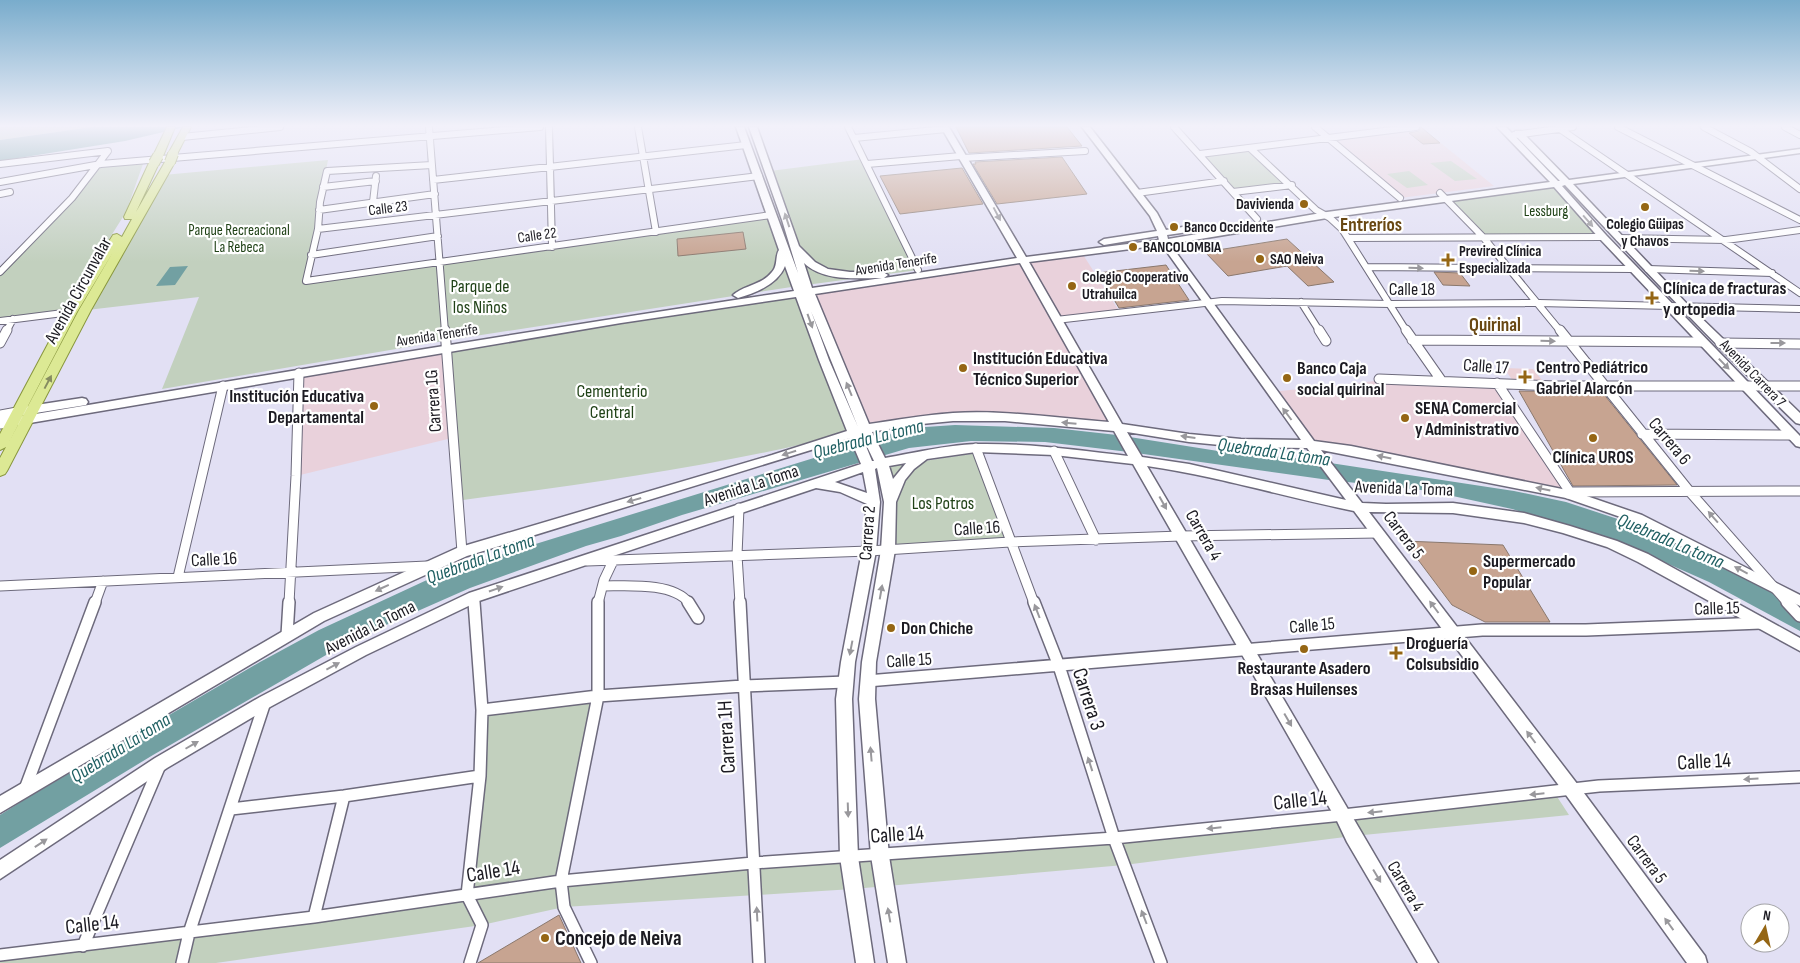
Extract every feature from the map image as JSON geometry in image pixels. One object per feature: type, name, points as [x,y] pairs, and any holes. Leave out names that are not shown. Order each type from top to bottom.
[{"type":"main road","name":"Avenida Circunvalar","points":[[0,471],[70,312],[132,213],[150,172]]},
{"type":"main road","name":"Avenida Circunvalar","points":[[0,446],[6,423],[26,414],[164,172]]},
{"type":"main road","name":"Carrera 2","points":[[757,172],[781,244],[803,289],[860,433],[890,502],[888,550],[867,681],[880,856],[897,963]]},
{"type":"main road","name":"Carrera 2","points":[[769,172],[794,245],[803,289]]},
{"type":"main road","name":"Carrera 4","points":[[971,172],[993,206],[1020,257],[1353,836],[1429,963]]},
{"type":"main road","name":"Carrera 5","points":[[1121,172],[1161,226],[1163,238],[1208,303],[1313,448],[1572,790],[1698,963]]},
{"type":"main road","name":"Avenida Carrera 7","points":[[1551,172],[1720,343],[1800,420]]},
{"type":"main road","name":"Avenida Carrera 7","points":[[1552,172],[1603,237],[1796,439]]},
{"type":"main road","name":"Avenida Tenerife","points":[[26,414],[738,295],[803,289],[918,270],[1163,238],[1328,215],[1443,196],[1623,172]]},
{"type":"main road","name":"Avenida Tenerife","points":[[1163,238],[1257,219],[1316,210],[1400,198],[1443,196]]},
{"type":"main road","points":[[738,295],[769,282],[776,276],[781,266],[781,244]]},
{"type":"main road","points":[[794,245],[816,267],[830,272],[846,275],[883,275]]},
{"type":"main road","name":"Avenida Tenerife","points":[[26,414],[223,386],[446,345],[1020,257]]},
{"type":"main road","name":"Avenida La Toma","points":[[0,805],[319,617],[462,552],[860,433],[911,421],[954,417],[1005,417],[1241,443],[1352,450],[1569,493],[1638,518],[1800,601]]},
{"type":"main road","name":"Avenida La Toma","points":[[0,870],[162,763],[266,702],[361,651],[474,596],[812,485],[874,462],[976,448],[1136,457],[1251,482],[1294,494],[1386,509],[1453,508],[1524,518],[1565,528],[1612,544],[1643,558],[1800,645]]},
{"type":"main road","points":[[890,502],[901,475],[907,466],[928,454]]},
{"type":"main road","name":"Carrera 2","points":[[865,963],[849,857],[844,699],[870,551],[874,502],[872,482],[874,462]]},
{"type":"main road","points":[[812,485],[839,487],[874,502]]},
{"type":"street","points":[[0,182],[56,172]]},
{"type":"street","points":[[0,272],[69,201],[94,172]]},
{"type":"street","points":[[327,172],[319,210],[318,229],[311,255],[438,236]]},
{"type":"street","points":[[373,202],[377,172]]},
{"type":"street","name":"Carrera 1G","points":[[433,172],[462,552]]},
{"type":"street","points":[[434,180],[506,172]]},
{"type":"street","points":[[550,172],[552,246]]},
{"type":"street","points":[[646,172],[656,232]]},
{"type":"street","points":[[871,172],[918,270]]},
{"type":"street","points":[[1216,172],[1257,219]]},
{"type":"street","points":[[1277,172],[1316,210],[1328,215],[1349,238],[1412,340],[1440,380]]},
{"type":"street","points":[[1368,172],[1400,198]]},
{"type":"street","points":[[1623,172],[1726,240],[1800,293]]},
{"type":"street","points":[[1707,172],[1800,220]]},
{"type":"street","points":[[1778,172],[1800,189]]},
{"type":"street","name":"Calle 23","points":[[318,229],[759,176]]},
{"type":"street","points":[[1787,179],[1800,179]]},
{"type":"street","points":[[324,187],[376,181]]},
{"type":"street","points":[[1137,193],[1224,181]]},
{"type":"street","points":[[1233,192],[1292,185]]},
{"type":"street","points":[[0,194],[10,192]]},
{"type":"street","points":[[319,210],[435,194]]},
{"type":"street","name":"Carrera 6","points":[[1443,196],[1483,237],[1690,492],[1800,616]]},
{"type":"street","name":"Calle 22","points":[[311,255],[306,281],[771,215]]},
{"type":"street","points":[[1618,238],[1726,240],[1800,230]]},
{"type":"street","points":[[1349,238],[1603,237]]},
{"type":"street","points":[[1367,267],[1633,269]]},
{"type":"street","points":[[1648,269],[1772,273]]},
{"type":"street","points":[[1301,302],[1326,341]]},
{"type":"street","name":"Calle 18","points":[[1056,320],[1208,303],[1538,303],[1800,309]]},
{"type":"street","points":[[0,321],[70,312]]},
{"type":"street","points":[[0,343],[2,336],[13,319]]},
{"type":"street","points":[[1412,340],[1702,342]]},
{"type":"street","points":[[1720,343],[1800,344]]},
{"type":"street","points":[[287,635],[299,373]]},
{"type":"street","name":"Calle 17","points":[[1379,379],[1603,386],[1800,386]]},
{"type":"street","points":[[1497,383],[1569,493],[1800,491]]},
{"type":"street","points":[[178,577],[223,386]]},
{"type":"street","name":"Avenida Tenerife","points":[[0,415],[26,414]]},
{"type":"street","points":[[1642,434],[1796,439]]},
{"type":"street","name":"Carrera 3","points":[[976,448],[1058,666],[1114,838],[1161,963]]},
{"type":"street","points":[[1054,451],[1096,540]]},
{"type":"street","name":"Carrera 1H","points":[[739,508],[737,556],[759,963]]},
{"type":"street","name":"Calle 16","points":[[578,561],[870,551],[1010,542],[1181,536],[1378,533]]},
{"type":"street","points":[[591,963],[564,908],[561,881],[598,696],[596,618],[603,586],[614,561]]},
{"type":"street","name":"Calle 16","points":[[0,586],[430,566]]},
{"type":"street","points":[[25,789],[104,581]]},
{"type":"street","points":[[603,586],[671,590],[682,595],[698,618]]},
{"type":"street","points":[[469,962],[482,925],[467,895],[480,776],[482,710],[474,596]]},
{"type":"street","name":"Calle 15","points":[[867,681],[1058,666],[1246,648],[1482,630],[1586,630],[1761,624]]},
{"type":"street","points":[[482,710],[598,696],[743,686],[846,682]]},
{"type":"street","points":[[182,963],[189,933],[266,702]]},
{"type":"street","points":[[83,946],[162,763]]},
{"type":"street","points":[[231,808],[344,796],[480,776]]},
{"type":"street","name":"Calle 14","points":[[0,955],[314,917],[561,881],[753,863],[880,856],[1114,838],[1343,816],[1600,786],[1800,777]]},
{"type":"street","points":[[314,917],[344,796]]},
{"type":"shaded area","points":[[1368,172],[1477,172],[1494,186],[1400,198]]},
{"type":"shaded area","name":"Colegio Cooperativo Utrahuilca","points":[[1082,253],[1119,311],[1059,318],[1028,261]]},
{"type":"shaded area","name":"Institución Educativa Técnico Superior","points":[[1022,260],[1118,427],[953,417],[869,430],[809,292]]},
{"type":"shaded area","name":"Institución Educativa Departamental","points":[[445,349],[452,438],[296,476],[300,373]]},
{"type":"shaded area","name":"Centro Pediátrico Gabriel Alarcón","points":[[1504,368],[1533,369],[1546,385],[1515,384]]},
{"type":"shaded area","name":"SENA Comercial y Administrativo","points":[[1375,381],[1496,384],[1570,492],[1310,444],[1271,392]]},
{"type":"green space","points":[[95,172],[140,172],[126,212],[64,311],[0,320],[0,272]]},
{"type":"green space","name":"Parque Recreacional La Rebeca","points":[[197,172],[326,172],[304,284],[771,215],[798,286],[443,341],[162,389],[199,297],[87,310],[163,175]]},
{"type":"green space","points":[[770,172],[870,172],[918,270],[806,285]]},
{"type":"green space","points":[[1216,172],[1277,172],[1292,185],[1233,192]]},
{"type":"green space","points":[[1410,172],[1428,185],[1407,188],[1387,174]]},
{"type":"green space","points":[[1442,172],[1467,172],[1477,179],[1455,181]]},
{"type":"green space","name":"Lessburg","points":[[1556,184],[1603,237],[1483,237],[1446,199]]},
{"type":"green space","name":"Cementerio Central","points":[[800,293],[853,432],[708,464],[610,480],[463,500],[445,349]]},
{"type":"green space","name":"Los Potros","points":[[977,453],[1010,542],[888,550],[885,467]]},
{"type":"green space","points":[[598,696],[561,881],[849,857],[1554,792],[1569,815],[1353,836],[1124,865],[853,889],[564,907],[482,925],[216,963],[0,963],[0,955],[467,895],[482,710]]},
{"type":"water","points":[[188,266],[175,285],[156,286],[170,267]]},
{"type":"water","name":"Quebrada La toma","points":[[955,425],[1054,428],[1117,435],[1218,451],[1304,459],[1514,491],[1566,502],[1639,526],[1711,559],[1800,606],[1800,631],[1709,582],[1621,543],[1512,509],[1430,491],[1329,480],[1045,442],[971,441],[909,448],[682,515],[586,546],[470,588],[352,640],[153,755],[0,848],[0,815],[27,798],[260,662],[319,630],[442,573],[911,428]]},
{"type":"building","points":[[922,172],[964,172],[983,204],[900,214],[880,176]]},
{"type":"building","points":[[978,172],[1072,172],[1087,194],[997,204]]},
{"type":"building","points":[[743,232],[746,249],[678,256],[677,239]]},
{"type":"building","name":"SAO Neiva","points":[[1287,239],[1334,282],[1308,286],[1287,266],[1228,276],[1205,252]]},
{"type":"building","points":[[1166,265],[1189,300],[1119,308],[1098,273]]},
{"type":"building","points":[[1434,272],[1460,273],[1470,286],[1443,285]]},
{"type":"building","name":"Clínica UROS","points":[[1519,391],[1602,392],[1677,485],[1573,486]]},
{"type":"building","name":"Supermercado Popular","points":[[1404,541],[1503,545],[1550,622],[1485,622],[1452,605]]},
{"type":"building","name":"Concejo de Neiva","points":[[559,915],[581,963],[478,963]]},
{"type":"place","name":"Davivienda","points":[[1304,204]]},
{"type":"place","name":"Colegio Güipas y Chavos","points":[[1645,207]]},
{"type":"place","name":"Banco Occidente","points":[[1174,227]]},
{"type":"place","name":"BANCOLOMBIA","points":[[1133,247]]},
{"type":"place","name":"SAO Neiva","points":[[1260,259]]},
{"type":"place","name":"Previred Clínica Especializada","points":[[1448,260]]},
{"type":"place","name":"Colegio Cooperativo Utrahuilca","points":[[1072,286]]},
{"type":"place","name":"Clínica de fracturas y ortopedia","points":[[1652,298]]},
{"type":"place","name":"Institución Educativa Técnico Superior","points":[[963,368]]},
{"type":"place","name":"Centro Pediátrico Gabriel Alarcón","points":[[1525,377]]},
{"type":"place","name":"Banco Caja social quirinal","points":[[1287,378]]},
{"type":"place","name":"Institución Educativa Departamental","points":[[374,406]]},
{"type":"place","name":"SENA Comercial y Administrativo","points":[[1405,418]]},
{"type":"place","name":"Clínica UROS","points":[[1593,438]]},
{"type":"place","name":"Supermercado Popular","points":[[1473,571]]},
{"type":"place","name":"Don Chiche","points":[[891,628]]},
{"type":"place","name":"Restaurante Asadero Brasas Huilenses","points":[[1304,649]]},
{"type":"place","name":"Droguería Colsubsidio","points":[[1396,653]]},
{"type":"place","name":"Concejo de Neiva","points":[[545,938]]},
{"type":"district","name":"Entreríos","points":[[1371,224]]},
{"type":"district","name":"Quirinal","points":[[1495,324]]},
{"type":"park label","name":"Parque de los Niños","points":[[480,296]]}]
